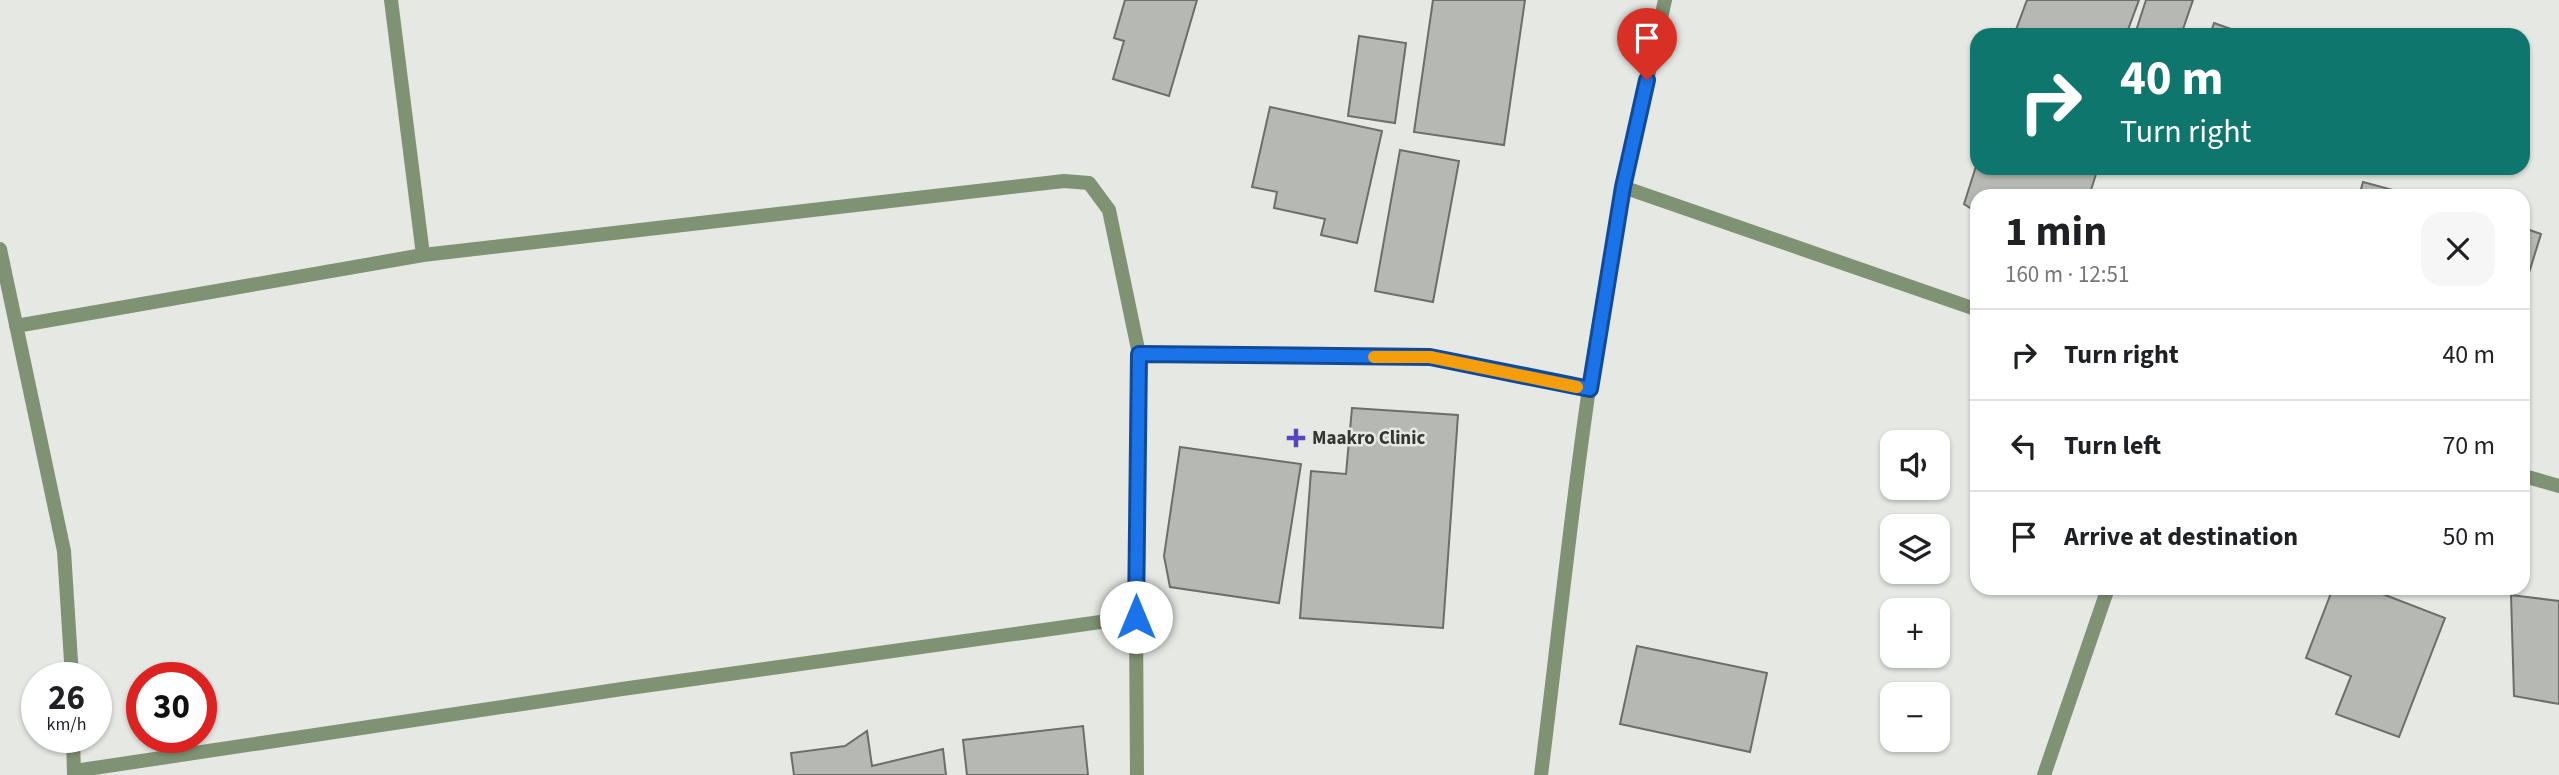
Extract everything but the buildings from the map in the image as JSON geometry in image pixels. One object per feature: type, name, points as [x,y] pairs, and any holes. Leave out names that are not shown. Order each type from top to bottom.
[{"type":"street","points":[[391,0],[423,255]]},
{"type":"street","points":[[1541,775],[1590,389],[1623,187],[1665,0]]},
{"type":"street","points":[[16,326],[423,255],[1064,181],[1088,183],[1109,210],[1139,354],[1137,775]]},
{"type":"street","points":[[1623,187],[1970,307]]},
{"type":"street","points":[[0,249],[64,551],[71,662]]},
{"type":"street","points":[[1139,354],[1430,357],[1590,389]]},
{"type":"street","points":[[2530,478],[2559,486]]},
{"type":"street","points":[[2044,775],[2106,595]]},
{"type":"street","points":[[73,753],[74,773],[609,691],[1136,617]]},
{"type":"slow traffic","points":[[1374,357],[1430,357],[1577,387]]},
{"type":"place","name":"Maakro Clinic","points":[[1296,438]]},
{"type":"route","points":[[1136,617],[1139,354],[1430,357],[1590,389],[1606,277],[1647,80]]}]
